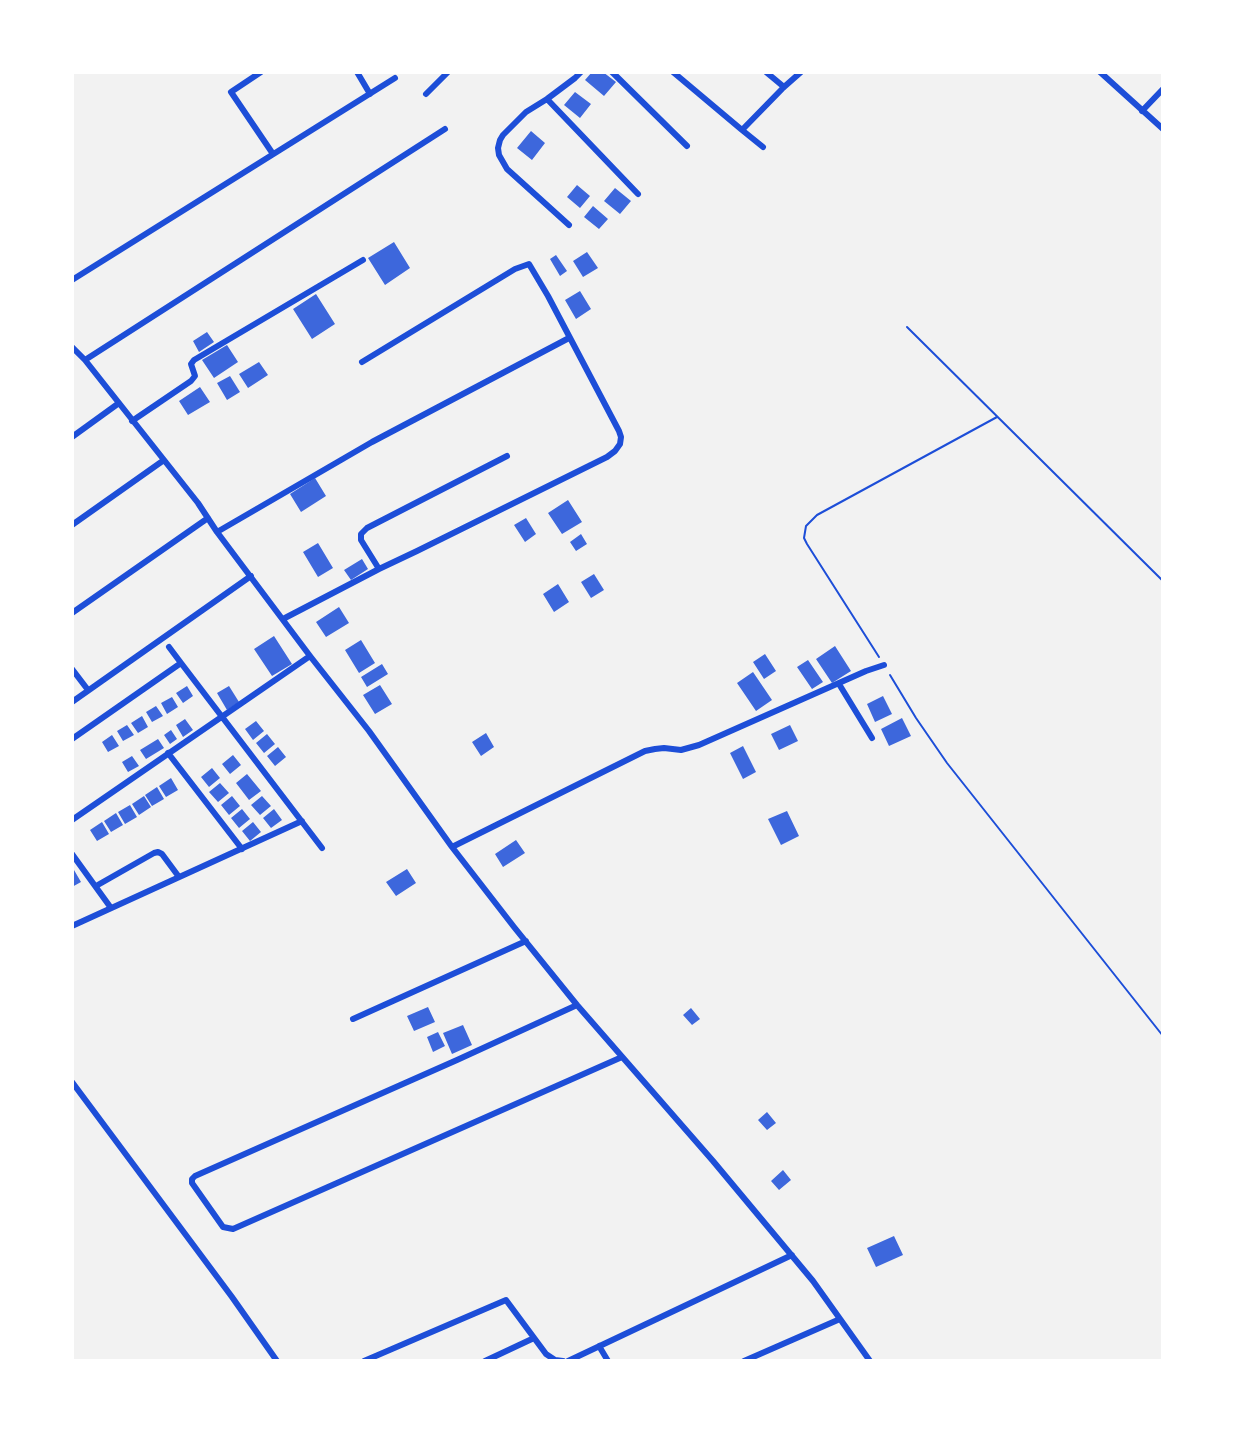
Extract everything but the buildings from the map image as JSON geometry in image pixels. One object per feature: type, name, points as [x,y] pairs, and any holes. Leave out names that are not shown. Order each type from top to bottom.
[{"type":"street","points":[[261,72],[231,92],[273,154]]},
{"type":"street","points":[[357,72],[370,94]]},
{"type":"street","points":[[426,94],[448,72]]},
{"type":"street","points":[[569,225],[507,169],[499,154],[500,141],[526,112],[548,99],[581,72]]},
{"type":"street","points":[[612,72],[687,146]]},
{"type":"street","points":[[673,72],[764,147]]},
{"type":"street","points":[[766,72],[784,87]]},
{"type":"street","points":[[742,129],[801,72]]},
{"type":"street","points":[[1100,72],[1163,129]]},
{"type":"street","points":[[72,280],[395,78]]},
{"type":"street","points":[[1142,111],[1163,89]]},
{"type":"street","points":[[548,99],[638,194]]},
{"type":"street","points":[[85,360],[445,129]]},
{"type":"street","points":[[132,421],[191,381],[195,376],[191,364],[194,360],[363,260]]},
{"type":"street","points":[[283,619],[597,462],[615,451],[620,444],[619,431],[529,264],[518,268],[362,362]]},
{"type":"street","points":[[218,532],[362,448],[567,338]]},
{"type":"street","points":[[72,347],[85,360],[164,460],[310,656],[369,731],[452,847],[577,1005],[792,1255],[870,1361]]},
{"type":"street","points":[[72,437],[119,403]]},
{"type":"street","points":[[379,569],[361,540],[361,534],[367,528],[507,456]]},
{"type":"street","points":[[72,525],[164,460]]},
{"type":"street","points":[[72,613],[208,518]]},
{"type":"street","points":[[72,702],[251,576]]},
{"type":"street","points":[[169,648],[322,848]]},
{"type":"street","points":[[72,820],[310,656]]},
{"type":"street","points":[[72,739],[181,663]]},
{"type":"street","points":[[452,847],[645,751],[656,748],[689,749],[884,665]]},
{"type":"street","points":[[72,669],[88,690]]},
{"type":"street","points":[[839,684],[872,738]]},
{"type":"street","points":[[168,753],[242,849]]},
{"type":"street","points":[[72,926],[302,820]]},
{"type":"street","points":[[96,886],[158,852],[162,854],[179,878]]},
{"type":"street","points":[[72,854],[111,908]]},
{"type":"street","points":[[353,1019],[526,941]]},
{"type":"street","points":[[577,1005],[458,1060],[200,1173],[192,1179],[192,1183],[223,1227],[233,1229],[622,1057]]},
{"type":"street","points":[[72,1082],[277,1361]]},
{"type":"street","points":[[568,1361],[792,1255]]},
{"type":"street","points":[[364,1361],[506,1300],[546,1354],[555,1360],[563,1361]]},
{"type":"street","points":[[744,1361],[840,1319]]},
{"type":"street","points":[[485,1361],[534,1338]]},
{"type":"street","points":[[599,1346],[609,1361]]},
{"type":"path","points":[[907,327],[1163,581]]},
{"type":"path","points":[[997,417],[817,515],[805,528],[804,538],[916,718],[947,763],[1163,1036]]}]
